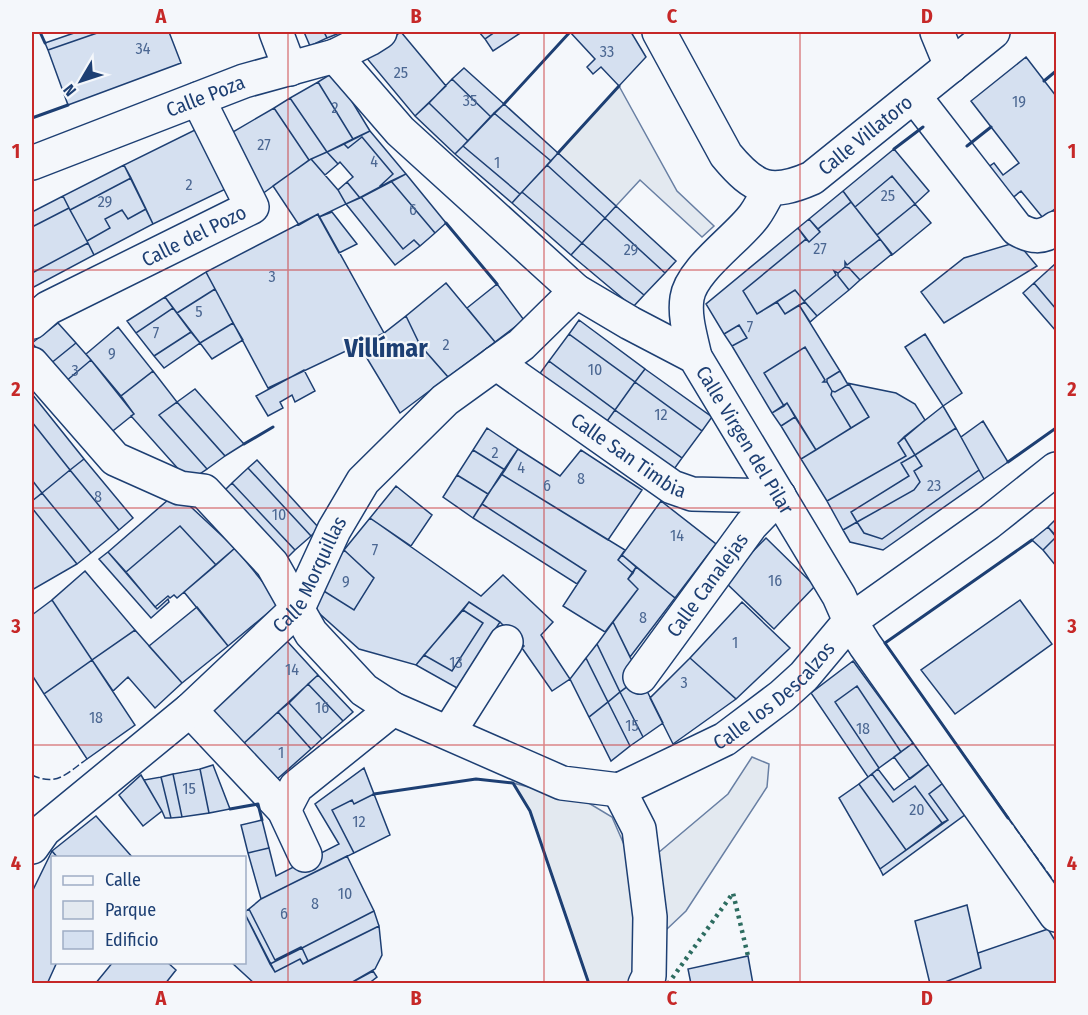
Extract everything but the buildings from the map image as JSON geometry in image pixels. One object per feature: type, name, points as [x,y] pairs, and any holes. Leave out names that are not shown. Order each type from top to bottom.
[{"type":"street","points":[[276,32],[290,69]]},
{"type":"street","name":"Calle Poza","points":[[32,164],[244,81],[335,56],[380,32]]},
{"type":"street","points":[[659,32],[726,155],[738,170],[753,182],[770,188],[753,217],[708,264],[695,280],[687,297],[687,320],[695,357]]},
{"type":"street","points":[[937,32],[951,66]]},
{"type":"street","name":"Calle Villatoro","points":[[770,188],[791,187],[813,178],[919,103],[951,66],[993,32]]},
{"type":"street","name":"Calle Virgen del Pilar","points":[[335,56],[400,131],[576,291],[695,357],[839,596],[850,621],[980,810],[1056,915]]},
{"type":"street","name":"Calle del Pozo","points":[[32,322],[48,308],[252,207],[198,99]]},
{"type":"street","points":[[919,103],[1017,229],[1029,236],[1041,236],[1056,228]]},
{"type":"street","name":"Calle Morquillas","points":[[32,847],[44,830],[190,710],[298,608],[334,530],[363,481],[445,400],[521,345],[576,291]]},
{"type":"street","name":"Calle San Timbia","points":[[496,363],[672,487],[692,494],[778,496]]},
{"type":"street","points":[[32,364],[115,459],[180,488],[204,491],[272,564],[311,633],[364,690],[393,709],[562,783],[619,790],[639,829],[650,917],[649,976],[645,984]]},
{"type":"street","name":"Calle los Descalzos","points":[[619,790],[725,739],[796,683],[850,621],[988,523],[1056,469]]},
{"type":"street","name":"Calle Canalejas","points":[[640,677],[751,525],[778,496]]},
{"type":"street","points":[[449,732],[506,642]]},
{"type":"street","points":[[284,810],[296,787],[393,709]]},
{"type":"street","points":[[190,710],[284,810],[305,855]]},
{"type":"green space","points":[[619,86],[677,191],[714,226],[702,237],[640,180],[616,206],[558,153]]},
{"type":"green space","points":[[752,757],[769,764],[767,787],[686,911],[666,930],[658,853],[728,794]]},
{"type":"green space","points":[[513,783],[587,802],[612,817],[629,856],[639,935],[632,983],[589,983],[530,811]]},
{"type":"hedge","points":[[668,984],[733,893],[748,956]]},
{"type":"fence","points":[[32,775],[48,780],[55,779],[87,759]]},
{"type":"fence","points":[[1008,818],[1056,884]]},
{"type":"wall","points":[[40,32],[45,43]]},
{"type":"wall","points":[[504,104],[570,32]]},
{"type":"wall","points":[[1044,81],[1056,71]]},
{"type":"wall","points":[[558,153],[619,86]]},
{"type":"wall","points":[[32,118],[68,105]]},
{"type":"wall","points":[[894,149],[923,127]]},
{"type":"wall","points":[[967,146],[991,127]]},
{"type":"wall","points":[[446,223],[497,284]]},
{"type":"wall","points":[[244,444],[273,427]]},
{"type":"wall","points":[[1008,462],[1056,428]]},
{"type":"wall","points":[[1008,818],[885,643],[1032,540]]},
{"type":"wall","points":[[374,794],[476,779],[513,783],[530,811],[589,984]]},
{"type":"wall","points":[[230,809],[258,804],[262,820]]},
{"type":"district","name":"Villímar","points":[[386,348]]}]
